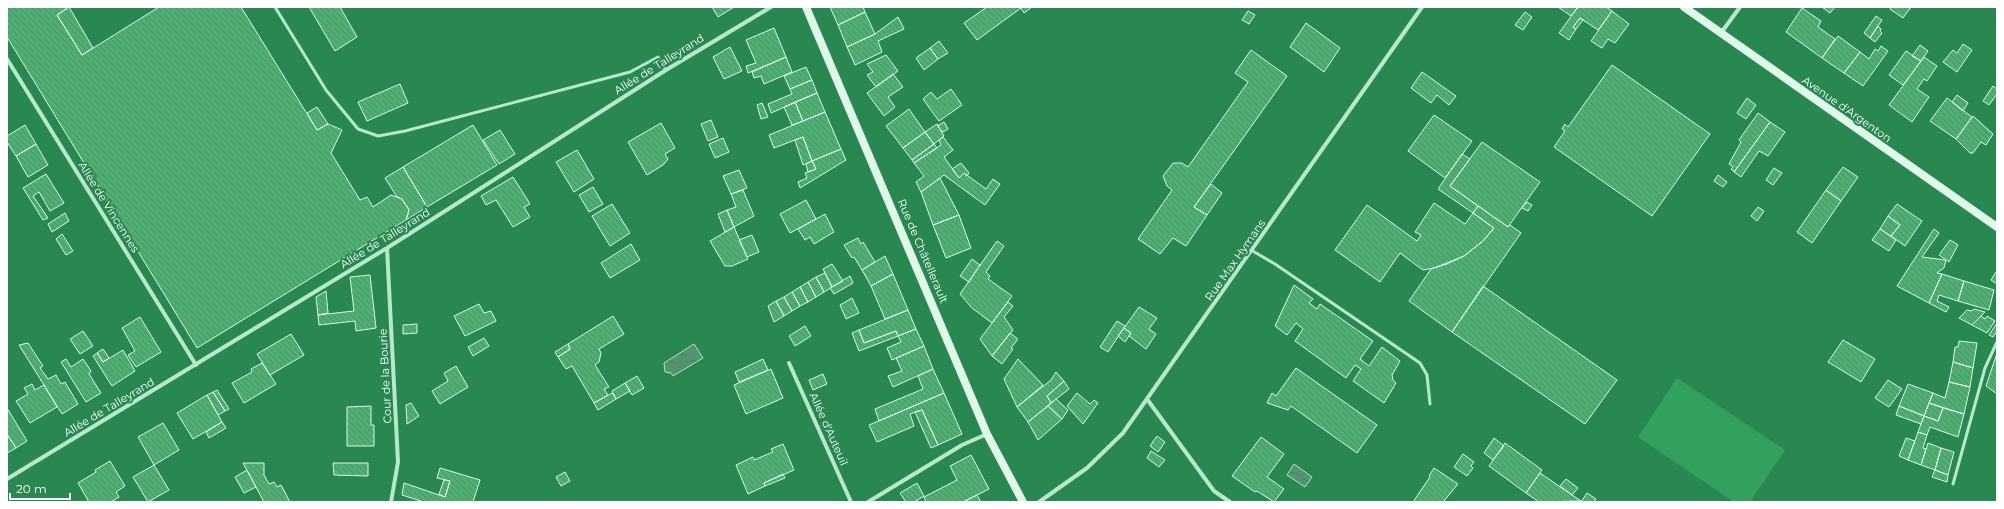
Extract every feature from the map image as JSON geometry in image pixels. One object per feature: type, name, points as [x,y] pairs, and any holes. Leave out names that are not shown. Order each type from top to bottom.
[{"type":"main road","name":"Rue de Châtellerault","points":[[806,7],[987,434],[1023,502]]},
{"type":"main road","name":"Avenue d'Argenton","points":[[1684,7],[1997,227]]},
{"type":"street","name":"Allée de Talleyrand","points":[[7,479],[387,248],[666,70],[771,7]]},
{"type":"street","name":"Rue Max Hymans","points":[[1039,502],[1086,468],[1123,433],[1422,7]]},
{"type":"street","points":[[1721,33],[1740,7]]},
{"type":"street","name":"Allée de Vincennes","points":[[7,59],[196,365]]},
{"type":"street","name":"Cour de la Bourie","points":[[387,248],[398,462],[391,502]]},
{"type":"street","name":"Allée d'Auteuil","points":[[789,363],[852,502]]},
{"type":"street","points":[[1147,399],[1214,491],[1230,502]]},
{"type":"street","points":[[868,502],[962,445],[987,434]]},
{"type":"lane","points":[[275,7],[326,90],[358,129],[378,136],[405,131],[630,72],[658,57],[666,70]]},
{"type":"lane","points":[[1251,250],[1275,264],[1420,363],[1427,375],[1430,404]]},
{"type":"lane","points":[[1953,484],[1985,368],[1997,342]]},
{"type":"shaded area","points":[[1677,378],[1785,450],[1750,502],[1734,502],[1638,437]]},
{"type":"water","points":[[694,344],[703,358],[673,376],[671,373],[665,372],[664,363]]},
{"type":"water","points":[[1294,464],[1312,477],[1305,487],[1287,475]]},
{"type":"building","points":[[7,7],[69,7],[57,15],[82,55],[159,7],[241,7],[317,130],[328,124],[342,130],[331,153],[360,200],[367,197],[373,207],[391,195],[402,199],[409,210],[406,220],[197,348],[7,37]]},
{"type":"building","points":[[69,7],[93,48],[82,55],[57,15]]},
{"type":"building","points":[[309,7],[340,7],[357,37],[335,51]]},
{"type":"building","points":[[712,7],[734,7],[718,17]]},
{"type":"building","points":[[830,7],[863,7],[865,12],[838,25]]},
{"type":"building","points":[[987,7],[1032,7],[1024,13],[1021,8],[977,40],[964,23]]},
{"type":"building","points":[[1558,7],[1578,7],[1571,16]]},
{"type":"building","points":[[1578,7],[1606,7],[1612,11],[1598,30],[1580,18],[1573,27],[1576,29],[1569,40],[1559,33]]},
{"type":"building","points":[[1822,7],[1835,7],[1830,13]]},
{"type":"building","points":[[1891,7],[1911,7],[1903,18],[1890,9]]},
{"type":"building","points":[[1802,8],[1821,21],[1818,27],[1835,39],[1822,58],[1786,32]]},
{"type":"building","points":[[1248,11],[1255,15],[1249,24],[1242,20]]},
{"type":"building","points":[[1612,11],[1629,24],[1615,43],[1608,39],[1602,48],[1591,41]]},
{"type":"building","points":[[865,12],[875,34],[847,47],[838,25]]},
{"type":"building","points":[[1525,12],[1532,17],[1523,30],[1515,25]]},
{"type":"building","points":[[1876,16],[1882,20],[1870,38],[1864,33]]},
{"type":"building","points":[[898,17],[904,29],[878,41],[882,52],[855,65],[847,47],[875,34]]},
{"type":"building","points":[[1580,18],[1583,20],[1576,29],[1573,27]]},
{"type":"building","points":[[1306,23],[1340,48],[1324,72],[1290,47]]},
{"type":"building","points":[[1878,26],[1882,33],[1875,42],[1870,38]]},
{"type":"building","points":[[774,28],[786,57],[748,73],[746,66],[756,63],[746,40]]},
{"type":"building","points":[[1838,36],[1860,52],[1844,73],[1822,58]]},
{"type":"building","points":[[939,41],[948,53],[938,59],[930,48]]},
{"type":"building","points":[[1963,44],[1972,50],[1957,72],[1943,62],[1953,50],[1957,53]]},
{"type":"building","points":[[1920,45],[1928,51],[1921,61],[1912,56]]},
{"type":"building","points":[[1881,46],[1888,51],[1863,86],[1844,73],[1860,52],[1869,59],[1875,49],[1878,51]]},
{"type":"building","points":[[730,47],[742,71],[724,79],[713,57]]},
{"type":"building","points":[[930,48],[938,59],[924,70],[916,58]]},
{"type":"building","points":[[1251,50],[1287,76],[1194,207],[1207,215],[1186,246],[1173,238],[1160,254],[1138,239],[1172,190],[1167,186],[1163,176],[1173,163],[1182,163],[1188,167],[1248,82],[1235,73]]},
{"type":"building","points":[[1906,51],[1921,61],[1903,85],[1889,75]]},
{"type":"building","points":[[886,55],[898,71],[876,87],[867,75],[873,72],[867,64]]},
{"type":"building","points":[[786,57],[792,72],[764,84],[761,76],[754,78],[752,72]]},
{"type":"building","points":[[1924,57],[1937,66],[1927,81],[1924,79],[1917,89],[1929,97],[1912,122],[1889,105]]},
{"type":"building","points":[[1612,65],[1710,134],[1652,216],[1554,147],[1565,131],[1562,129],[1565,124],[1568,127]]},
{"type":"building","points":[[806,67],[812,80],[790,89],[784,76]]},
{"type":"building","points":[[1422,72],[1456,96],[1449,105],[1437,95],[1431,103],[1411,88]]},
{"type":"building","points":[[893,74],[903,87],[888,97],[895,107],[884,116],[867,93]]},
{"type":"building","points":[[812,80],[817,93],[771,113],[768,104],[792,94],[790,89]]},
{"type":"building","points":[[400,84],[408,103],[367,121],[358,102]]},
{"type":"building","points":[[1993,86],[1997,89],[1997,94],[1989,105],[1983,101]]},
{"type":"building","points":[[951,89],[962,105],[939,121],[923,99],[931,92],[937,99]]},
{"type":"building","points":[[817,93],[825,112],[803,121],[795,102]]},
{"type":"building","points":[[1957,95],[1968,103],[1963,111],[1952,102]]},
{"type":"building","points":[[1747,98],[1756,105],[1746,119],[1737,113]]},
{"type":"building","points":[[1947,98],[1972,117],[1956,139],[1930,121]]},
{"type":"building","points":[[795,102],[803,121],[792,125],[784,107]]},
{"type":"building","points":[[762,103],[768,117],[761,119],[757,105]]},
{"type":"building","points":[[317,107],[328,124],[317,130],[307,113]]},
{"type":"building","points":[[909,109],[925,132],[903,148],[886,126]]},
{"type":"building","points":[[825,112],[841,149],[812,161],[803,137],[774,148],[769,135]]},
{"type":"building","points":[[1758,113],[1770,122],[1734,172],[1731,169],[1733,167],[1729,164],[1741,142],[1739,140]]},
{"type":"building","points":[[1434,115],[1472,141],[1445,178],[1408,151]]},
{"type":"building","points":[[1973,116],[1993,134],[1986,145],[1981,142],[1973,153],[1970,153],[1956,139]]},
{"type":"building","points":[[711,120],[718,137],[708,141],[701,124]]},
{"type":"building","points":[[944,122],[948,129],[943,132],[937,126]]},
{"type":"building","points":[[1770,122],[1785,132],[1768,156],[1759,151],[1741,177],[1734,172]]},
{"type":"building","points":[[661,123],[675,148],[665,154],[668,159],[663,165],[647,175],[628,142]]},
{"type":"building","points":[[937,124],[944,136],[934,144],[925,132]]},
{"type":"building","points":[[25,125],[36,144],[16,156],[7,142],[7,136]]},
{"type":"building","points":[[473,125],[497,165],[427,207],[403,167]]},
{"type":"building","points":[[500,130],[515,154],[499,164],[483,140]]},
{"type":"building","points":[[925,132],[934,144],[912,160],[903,148]]},
{"type":"building","points":[[803,137],[812,161],[803,165],[795,140]]},
{"type":"building","points":[[943,137],[953,150],[944,157],[959,178],[964,173],[986,189],[993,179],[1000,184],[985,205],[944,175],[921,192],[916,182],[924,176],[914,163],[941,145],[939,140]]},
{"type":"building","points":[[723,138],[729,152],[715,158],[709,144]]},
{"type":"building","points":[[1482,142],[1540,182],[1508,227],[1450,186]]},
{"type":"building","points":[[36,144],[48,165],[28,177],[16,156]]},
{"type":"building","points":[[934,144],[937,148],[914,163],[912,160]]},
{"type":"building","points":[[841,149],[846,160],[800,188],[798,182],[807,178],[805,173],[816,169],[812,161]]},
{"type":"building","points":[[577,150],[594,179],[574,192],[556,162]]},
{"type":"building","points":[[1462,154],[1470,159],[1450,186],[1478,206],[1473,213],[1438,189]]},
{"type":"building","points":[[812,161],[816,169],[808,172],[806,164]]},
{"type":"building","points":[[961,163],[969,173],[967,176],[964,173],[959,178],[952,169]]},
{"type":"building","points":[[403,167],[427,207],[406,220],[409,210],[402,199],[397,197],[385,178]]},
{"type":"building","points":[[1843,167],[1858,177],[1841,201],[1826,190]]},
{"type":"building","points":[[1774,168],[1782,173],[1773,185],[1766,180]]},
{"type":"building","points":[[739,170],[747,188],[731,194],[723,176]]},
{"type":"building","points":[[46,174],[64,203],[50,211],[39,192],[33,196],[48,218],[43,220],[23,188]]},
{"type":"building","points":[[1718,175],[1727,182],[1723,187],[1714,181]]},
{"type":"building","points":[[513,177],[530,204],[524,207],[530,217],[513,227],[496,200],[486,205],[481,196]]},
{"type":"building","points":[[940,178],[959,215],[933,225],[921,192]]},
{"type":"building","points":[[1211,184],[1222,193],[1207,215],[1194,207]]},
{"type":"building","points":[[593,187],[603,204],[589,212],[579,195]]},
{"type":"building","points":[[743,190],[754,216],[734,227],[727,210],[736,207],[731,194]]},
{"type":"building","points":[[1826,190],[1841,201],[1812,243],[1797,232]]},
{"type":"building","points":[[806,200],[816,219],[790,233],[780,214]]},
{"type":"building","points":[[1527,202],[1532,205],[1528,211],[1522,208]]},
{"type":"building","points":[[1434,203],[1465,224],[1473,213],[1494,228],[1483,241],[1464,256],[1434,268],[1423,270],[1400,253],[1380,282],[1335,250],[1367,205],[1417,241],[1421,235],[1415,232]]},
{"type":"building","points":[[612,204],[630,233],[610,246],[592,216]]},
{"type":"building","points":[[1897,204],[1922,221],[1905,246],[1891,236],[1900,225],[1888,216]]},
{"type":"building","points":[[1478,206],[1508,227],[1510,225],[1521,233],[1452,332],[1409,301],[1431,269],[1447,264],[1464,256],[1483,241],[1494,228],[1473,213]]},
{"type":"building","points":[[1758,207],[1764,211],[1757,221],[1751,216]]},
{"type":"building","points":[[727,210],[734,227],[725,232],[718,214]]},
{"type":"building","points":[[65,213],[69,221],[52,232],[48,224]]},
{"type":"building","points":[[825,214],[834,232],[814,244],[810,237],[805,240],[798,229]]},
{"type":"building","points":[[959,215],[971,248],[946,258],[933,225]]},
{"type":"building","points":[[1888,216],[1900,225],[1891,236],[1880,229]]},
{"type":"building","points":[[734,227],[748,259],[732,266],[725,266],[710,241]]},
{"type":"building","points":[[1880,229],[1896,240],[1889,251],[1872,240]]},
{"type":"building","points":[[1934,229],[1939,233],[1922,257],[1946,260],[1944,268],[1937,273],[1942,274],[1929,303],[1897,286]]},
{"type":"building","points":[[62,234],[73,251],[66,255],[56,239]]},
{"type":"building","points":[[752,235],[759,252],[747,257],[739,240]]},
{"type":"building","points":[[858,238],[861,244],[863,242],[875,262],[862,270],[844,245]]},
{"type":"building","points":[[1950,240],[1958,245],[1949,262],[1939,255]]},
{"type":"building","points":[[997,241],[1004,246],[986,272],[990,276],[988,279],[1012,296],[992,323],[972,308],[960,294]]},
{"type":"building","points":[[631,244],[640,260],[610,278],[601,263]]},
{"type":"building","points":[[885,256],[893,274],[871,286],[862,270]]},
{"type":"building","points":[[972,259],[980,265],[969,282],[960,276]]},
{"type":"building","points":[[832,264],[843,281],[832,287],[823,269]]},
{"type":"building","points":[[1996,272],[1997,273],[1997,284],[1991,280]]},
{"type":"building","points":[[825,273],[832,287],[824,292],[816,277]]},
{"type":"building","points":[[893,274],[908,310],[885,319],[871,286]]},
{"type":"building","points":[[1942,274],[1964,281],[1958,301],[1939,295],[1937,301],[1949,307],[1946,312],[1929,303]]},
{"type":"building","points":[[370,275],[376,328],[356,331],[355,321],[319,325],[318,315],[354,311],[350,277]]},
{"type":"building","points":[[850,276],[853,283],[834,294],[830,288]]},
{"type":"building","points":[[816,277],[824,292],[816,297],[808,282]]},
{"type":"building","points":[[1964,281],[1994,290],[1989,310],[1958,301]]},
{"type":"building","points":[[808,282],[816,297],[808,302],[800,287]]},
{"type":"building","points":[[1294,285],[1313,299],[1309,303],[1317,309],[1320,304],[1373,341],[1360,359],[1369,366],[1382,347],[1400,361],[1392,375],[1393,380],[1396,383],[1384,403],[1353,381],[1361,369],[1355,365],[1346,378],[1295,341],[1303,329],[1296,323],[1287,335],[1275,326]]},
{"type":"building","points":[[1483,286],[1617,380],[1585,424],[1452,332]]},
{"type":"building","points":[[800,287],[808,302],[800,306],[792,292]]},
{"type":"building","points":[[326,291],[328,313],[318,315],[316,297]]},
{"type":"building","points":[[792,292],[800,306],[792,311],[784,297]]},
{"type":"building","points":[[784,297],[792,311],[784,316],[776,301]]},
{"type":"building","points":[[852,298],[859,313],[846,319],[840,305]]},
{"type":"building","points":[[776,301],[784,316],[774,322],[768,306]]},
{"type":"building","points":[[1008,302],[1013,306],[1004,317],[1013,330],[992,356],[980,339]]},
{"type":"building","points":[[479,304],[484,313],[491,311],[496,321],[465,336],[454,316]]},
{"type":"building","points":[[1139,307],[1157,318],[1149,329],[1156,334],[1146,349],[1129,336],[1131,333],[1124,328]]},
{"type":"building","points":[[1974,309],[1985,312],[1972,325],[1959,318],[1967,310],[1972,311]]},
{"type":"building","points":[[908,310],[916,329],[898,336],[896,331],[864,343],[859,330]]},
{"type":"building","points":[[613,316],[624,334],[599,349],[601,353],[599,362],[595,365],[609,387],[604,389],[608,395],[594,403],[572,366],[566,369],[558,357],[570,349],[568,344]]},
{"type":"building","points":[[1981,316],[1985,319],[1987,316],[1995,321],[1987,333],[1972,325]]},
{"type":"building","points":[[140,317],[161,352],[136,367],[128,355],[135,351],[122,328]]},
{"type":"building","points":[[1117,321],[1125,326],[1108,352],[1100,347]]},
{"type":"building","points":[[1997,323],[1997,331],[1993,337],[1989,335]]},
{"type":"building","points":[[417,324],[417,333],[403,334],[403,325]]},
{"type":"building","points":[[805,326],[811,336],[795,346],[789,336]]},
{"type":"building","points":[[1124,328],[1131,333],[1125,342],[1118,336]]},
{"type":"building","points":[[916,329],[924,346],[892,360],[887,348],[901,342],[898,336]]},
{"type":"building","points":[[859,330],[864,343],[896,331],[898,336],[859,351],[852,333]]},
{"type":"building","points":[[83,331],[93,346],[80,354],[70,339]]},
{"type":"building","points":[[1010,333],[1018,339],[1002,364],[992,356]]},
{"type":"building","points":[[291,334],[304,355],[270,375],[257,354]]},
{"type":"building","points":[[484,338],[489,346],[473,356],[468,347]]},
{"type":"building","points":[[1843,340],[1875,359],[1861,382],[1828,362]]},
{"type":"building","points":[[1959,341],[1977,343],[1973,368],[1953,362],[1955,347],[1958,347]]},
{"type":"building","points":[[28,343],[43,366],[40,368],[48,379],[56,375],[61,384],[65,382],[78,404],[62,414],[19,345]]},
{"type":"building","points":[[568,344],[570,349],[558,357],[555,352]]},
{"type":"building","points":[[924,346],[933,369],[893,387],[888,376],[902,371],[896,358]]},
{"type":"building","points":[[103,349],[109,358],[103,362],[97,353]]},
{"type":"building","points":[[123,350],[135,371],[112,386],[93,356],[97,353],[103,362]]},
{"type":"building","points":[[1997,353],[1997,394],[1986,386]]},
{"type":"building","points":[[66,359],[71,367],[83,359],[91,371],[89,374],[101,393],[86,402],[61,362]]},
{"type":"building","points":[[763,359],[768,370],[739,382],[735,372]]},
{"type":"building","points":[[1018,359],[1043,385],[1017,407],[1004,379]]},
{"type":"building","points":[[1953,362],[1973,368],[1970,387],[1949,382]]},
{"type":"building","points":[[262,363],[276,384],[244,403],[232,383],[252,372],[251,369]]},
{"type":"building","points":[[456,366],[468,387],[440,404],[432,391],[448,381],[444,373]]},
{"type":"building","points":[[1296,368],[1377,425],[1357,453],[1291,406],[1288,410],[1267,403],[1272,393],[1276,396]]},
{"type":"building","points":[[771,369],[783,398],[746,414],[734,385]]},
{"type":"building","points":[[933,369],[944,393],[879,421],[875,409],[923,389],[918,376]]},
{"type":"building","points":[[1056,372],[1064,381],[1047,396],[1051,403],[1028,422],[1017,407],[1051,380]]},
{"type":"building","points":[[823,374],[827,384],[813,390],[809,380]]},
{"type":"building","points":[[637,376],[644,388],[632,395],[625,383]]},
{"type":"building","points":[[1888,380],[1902,389],[1889,407],[1875,398]]},
{"type":"building","points":[[1064,381],[1069,389],[1051,403],[1047,396]]},
{"type":"building","points":[[1949,382],[1970,387],[1964,414],[1929,403],[1933,393],[1945,398]]},
{"type":"building","points":[[625,383],[630,391],[616,399],[612,391]]},
{"type":"building","points":[[32,384],[35,390],[44,385],[57,407],[30,423],[16,401],[28,394],[24,388]]},
{"type":"building","points":[[1908,384],[1933,393],[1924,416],[1899,406]]},
{"type":"building","points":[[217,390],[229,409],[225,411],[213,392]]},
{"type":"building","points":[[213,392],[225,411],[218,415],[207,395]]},
{"type":"building","points":[[612,393],[616,399],[598,410],[594,403]]},
{"type":"building","points":[[944,393],[962,434],[938,445],[922,410],[910,414],[914,426],[877,442],[869,425]]},
{"type":"building","points":[[1077,393],[1090,404],[1094,400],[1098,403],[1083,424],[1067,406]]},
{"type":"building","points":[[207,395],[222,422],[193,439],[177,413]]},
{"type":"building","points":[[1056,399],[1068,410],[1062,419],[1048,406]]},
{"type":"building","points":[[411,403],[419,416],[407,424],[406,405]]},
{"type":"building","points":[[1929,403],[1943,408],[1938,421],[1924,416]]},
{"type":"building","points":[[371,406],[371,425],[374,425],[374,446],[347,446],[347,407]]},
{"type":"building","points":[[1048,406],[1062,419],[1038,440],[1028,422]]},
{"type":"building","points":[[1899,406],[1924,416],[1921,424],[1896,415]]},
{"type":"building","points":[[7,408],[27,441],[16,448],[7,434]]},
{"type":"building","points":[[1943,408],[1964,414],[1958,437],[1930,427],[1927,435],[1918,432],[1924,416],[1938,421]]},
{"type":"building","points":[[922,410],[938,445],[931,448],[915,412]]},
{"type":"building","points":[[222,422],[226,428],[209,438],[206,432]]},
{"type":"building","points":[[163,423],[179,450],[154,465],[138,437]]},
{"type":"building","points":[[1918,432],[1927,435],[1923,448],[1926,449],[1921,465],[1908,460]]},
{"type":"building","points":[[7,434],[16,448],[7,453]]},
{"type":"building","points":[[1157,436],[1165,442],[1158,452],[1150,446]]},
{"type":"building","points":[[1261,437],[1284,454],[1267,477],[1284,489],[1274,502],[1257,491],[1255,492],[1232,476]]},
{"type":"building","points":[[1494,438],[1504,446],[1493,460],[1484,453]]},
{"type":"building","points":[[1906,438],[1915,441],[1908,460],[1899,456]]},
{"type":"building","points":[[1505,443],[1542,470],[1526,493],[1489,466]]},
{"type":"building","points":[[1928,443],[1941,448],[1935,470],[1921,465]]},
{"type":"building","points":[[783,444],[794,470],[764,483],[765,486],[748,494],[736,465],[753,457],[754,460],[773,452],[771,449]]},
{"type":"building","points":[[1941,448],[1954,452],[1948,475],[1935,470]]},
{"type":"building","points":[[1151,451],[1165,460],[1159,467],[1147,458]]},
{"type":"building","points":[[1463,454],[1474,462],[1471,466],[1473,468],[1467,476],[1454,467]]},
{"type":"building","points":[[971,455],[989,489],[963,502],[926,502],[924,497],[957,480],[950,466]]},
{"type":"building","points":[[110,461],[125,486],[116,492],[119,497],[111,502],[89,502],[78,483]]},
{"type":"building","points":[[243,463],[264,463],[264,475],[269,484],[274,482],[277,487],[281,485],[290,502],[264,502]]},
{"type":"building","points":[[333,463],[368,463],[368,476],[334,475]]},
{"type":"building","points":[[154,465],[169,490],[148,502],[133,477]]},
{"type":"building","points":[[440,468],[480,480],[473,502],[424,502],[402,495],[404,483],[445,497],[450,481],[437,478]]},
{"type":"building","points":[[1434,468],[1458,484],[1443,502],[1413,502],[1430,477],[1429,476]]},
{"type":"building","points":[[247,470],[256,487],[244,493],[235,477]]},
{"type":"building","points":[[1935,470],[1948,475],[1947,482],[1932,477]]},
{"type":"building","points":[[565,472],[570,481],[561,486],[556,477]]},
{"type":"building","points":[[1540,473],[1581,501],[1539,502],[1526,493]]},
{"type":"building","points":[[783,474],[785,478],[765,486],[764,483]]},
{"type":"building","points":[[1566,479],[1578,488],[1572,495],[1560,486]]},
{"type":"building","points":[[444,480],[450,481],[445,497],[439,494]]},
{"type":"building","points":[[917,483],[924,496],[914,502],[906,502],[900,493]]},
{"type":"building","points":[[1587,493],[1596,499],[1594,502],[1581,502]]},
{"type":"building","points":[[977,495],[981,502],[963,502]]}]
